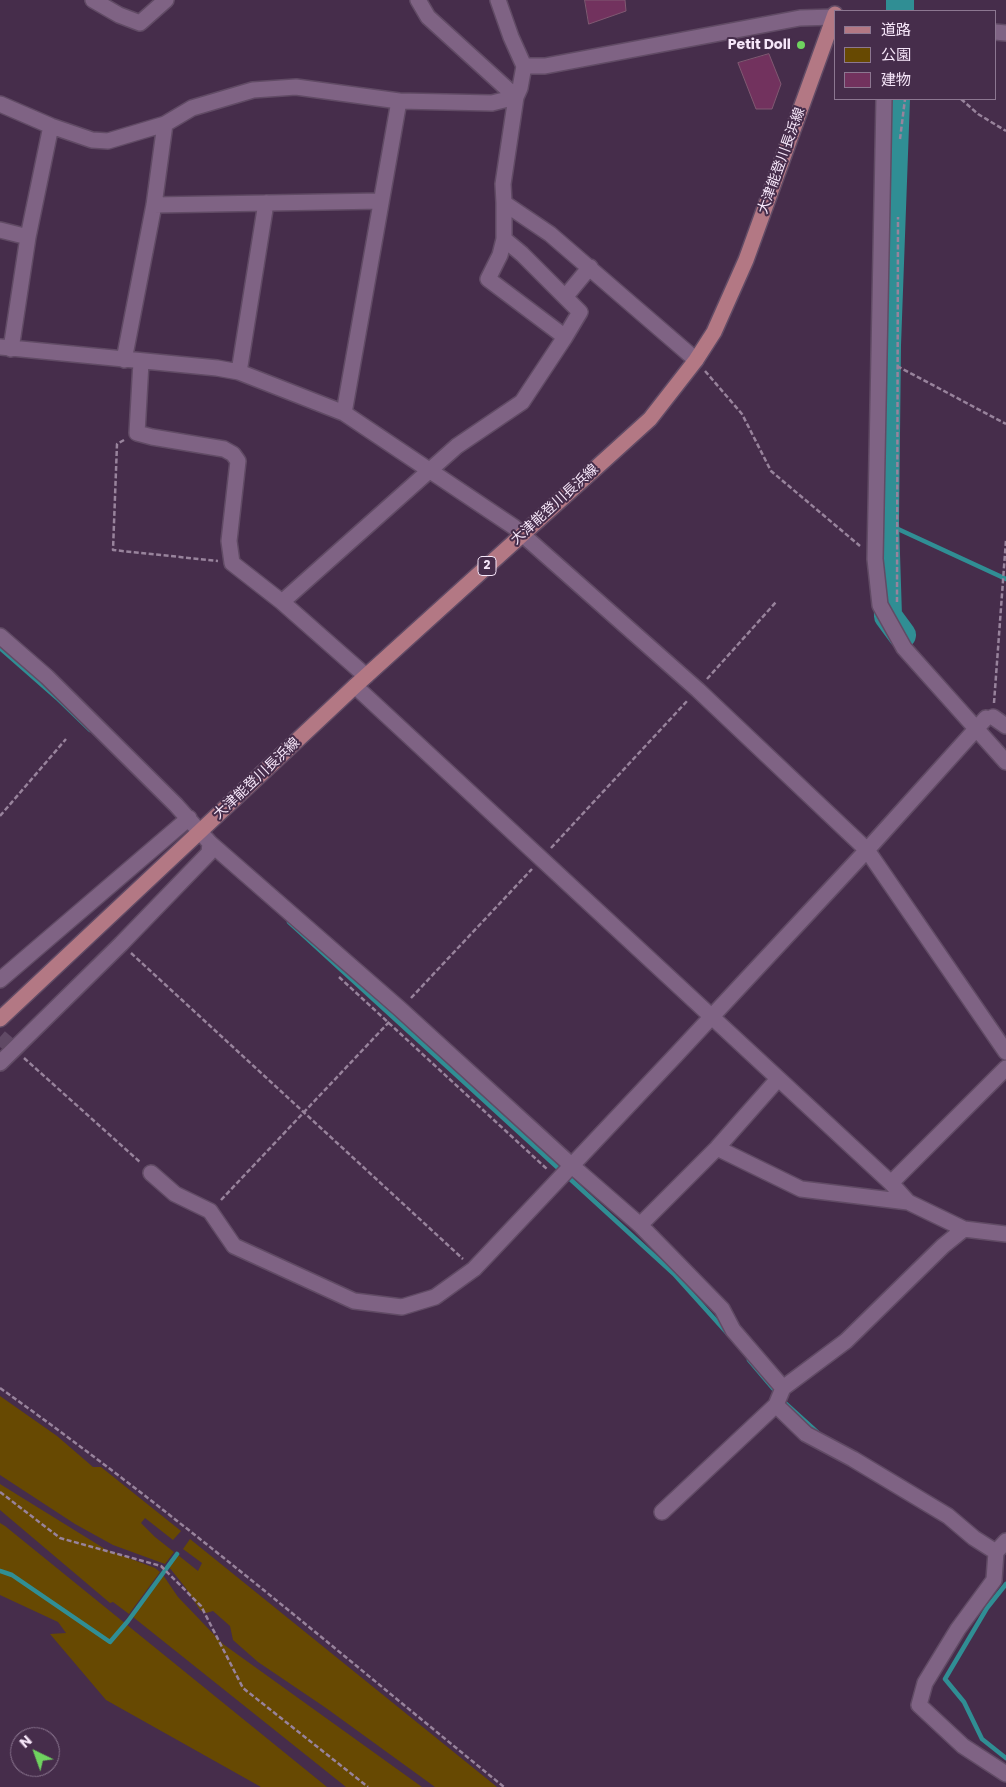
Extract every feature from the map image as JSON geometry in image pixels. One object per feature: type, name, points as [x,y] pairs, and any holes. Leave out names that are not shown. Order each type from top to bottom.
[{"type":"main road","name":"大津能登川長浜線","points":[[0,1019],[205,837],[361,681],[650,419],[696,360],[714,332],[746,260],[834,18]]},
{"type":"street","points":[[93,0],[119,15],[140,22],[166,0]]},
{"type":"street","points":[[418,0],[428,17],[516,97]]},
{"type":"street","points":[[498,0],[524,66],[520,88],[516,97],[503,184],[504,240],[500,255],[488,278],[565,336]]},
{"type":"street","points":[[524,66],[545,66],[800,18],[834,15]]},
{"type":"street","points":[[0,104],[51,126],[92,140],[108,141],[165,124],[192,108],[253,90],[296,87],[398,101],[492,103],[516,97]]},
{"type":"street","points":[[884,100],[875,559],[880,604],[904,648],[984,721],[1006,762]]},
{"type":"street","points":[[344,413],[398,101]]},
{"type":"street","points":[[124,360],[154,205],[165,124]]},
{"type":"street","points":[[51,126],[6,348],[218,368],[239,372],[344,413],[514,527],[698,690],[867,850],[1006,1052]]},
{"type":"street","points":[[154,205],[381,201]]},
{"type":"street","points":[[239,372],[266,203]]},
{"type":"street","points":[[504,203],[550,234],[696,360]]},
{"type":"street","points":[[0,230],[28,237]]},
{"type":"street","points":[[282,602],[430,469],[458,446],[522,402],[580,312],[522,254],[504,240]]},
{"type":"street","points":[[566,296],[590,267]]},
{"type":"street","points":[[141,362],[136,433],[224,449],[233,454],[238,462],[229,541],[232,563],[282,602],[542,858],[891,1183],[908,1202]]},
{"type":"street","points":[[0,636],[47,677],[189,818],[205,837],[400,1009],[564,1173],[640,1225],[722,1309],[733,1330],[783,1388]]},
{"type":"street","points":[[984,721],[1006,726]]},
{"type":"street","points":[[151,1173],[175,1194],[210,1212],[234,1246],[354,1301],[402,1308],[435,1297],[474,1269],[867,850],[984,721]]},
{"type":"street","points":[[0,980],[189,818]]},
{"type":"street","points":[[0,1063],[209,854],[205,837]]},
{"type":"street","points":[[891,1183],[1006,1068]]},
{"type":"street","points":[[640,1225],[717,1148],[778,1079]]},
{"type":"street","points":[[717,1148],[800,1190],[908,1202],[964,1229],[1006,1234]]},
{"type":"street","points":[[662,1512],[776,1405],[783,1388],[846,1341],[943,1246],[964,1229]]},
{"type":"street","points":[[776,1405],[806,1434],[853,1459],[948,1516],[974,1538],[1001,1546],[994,1580],[958,1629],[925,1683],[919,1705],[963,1746],[1006,1774]]},
{"type":"path","points":[[899,147],[905,100]]},
{"type":"path","points":[[962,100],[978,114],[1006,131]]},
{"type":"path","points":[[897,606],[898,217]]},
{"type":"path","points":[[696,360],[742,414],[771,471],[875,559]]},
{"type":"path","points":[[897,366],[1006,424]]},
{"type":"path","points":[[136,433],[117,444],[113,550],[232,563]]},
{"type":"path","points":[[984,721],[1006,540]]},
{"type":"path","points":[[400,1009],[698,690],[776,602]]},
{"type":"path","points":[[0,816],[66,739]]},
{"type":"path","points":[[121,944],[474,1269]]},
{"type":"path","points":[[210,1212],[389,1023],[564,1173]]},
{"type":"path","points":[[14,1049],[151,1173]]},
{"type":"path","points":[[0,1388],[104,1464],[250,1578],[504,1787]]},
{"type":"path","points":[[0,1492],[60,1538],[161,1566],[201,1606],[243,1688],[368,1787]]},
{"type":"green space","points":[[0,1396],[57,1436],[93,1467],[101,1467],[181,1531],[173,1540],[145,1518],[141,1523],[174,1552],[165,1564],[113,1545],[75,1524],[0,1475]]},
{"type":"green space","points":[[0,1484],[105,1549],[155,1568],[160,1572],[129,1614],[113,1602],[110,1603],[0,1510]]},
{"type":"green space","points":[[0,1523],[327,1787],[261,1787],[106,1700],[50,1634],[66,1633],[58,1622],[0,1595]]},
{"type":"green space","points":[[190,1539],[497,1787],[435,1787],[326,1708],[258,1662],[233,1640],[230,1626],[213,1611],[206,1613],[200,1610],[169,1567],[178,1555],[198,1571],[202,1563],[183,1549]]},
{"type":"green space","points":[[163,1575],[178,1597],[223,1644],[422,1787],[346,1787],[133,1617]]},
{"type":"building","points":[[585,0],[625,0],[626,11],[589,24]]},
{"type":"building","points":[[769,54],[781,84],[772,109],[756,109],[738,63]]},
{"type":"waterway","points":[[900,0],[900,10]]},
{"type":"waterway","points":[[896,100],[887,345],[885,523],[888,616],[902,635]]},
{"type":"waterway","points":[[885,523],[1006,579]]},
{"type":"waterway","points":[[0,648],[90,730]]},
{"type":"waterway","points":[[289,922],[674,1274],[728,1334]]},
{"type":"waterway","points":[[749,1360],[777,1393]]},
{"type":"waterway","points":[[785,1403],[817,1432]]},
{"type":"waterway","points":[[0,1571],[12,1575],[110,1642],[128,1621],[177,1554]]},
{"type":"waterway","points":[[1006,1584],[987,1608],[945,1679],[964,1702],[982,1739],[1006,1758]]},
{"type":"tunnel","points":[[0,1037],[14,1049]]},
{"type":"place","name":"Petit Doll","points":[[801,45]]}]
